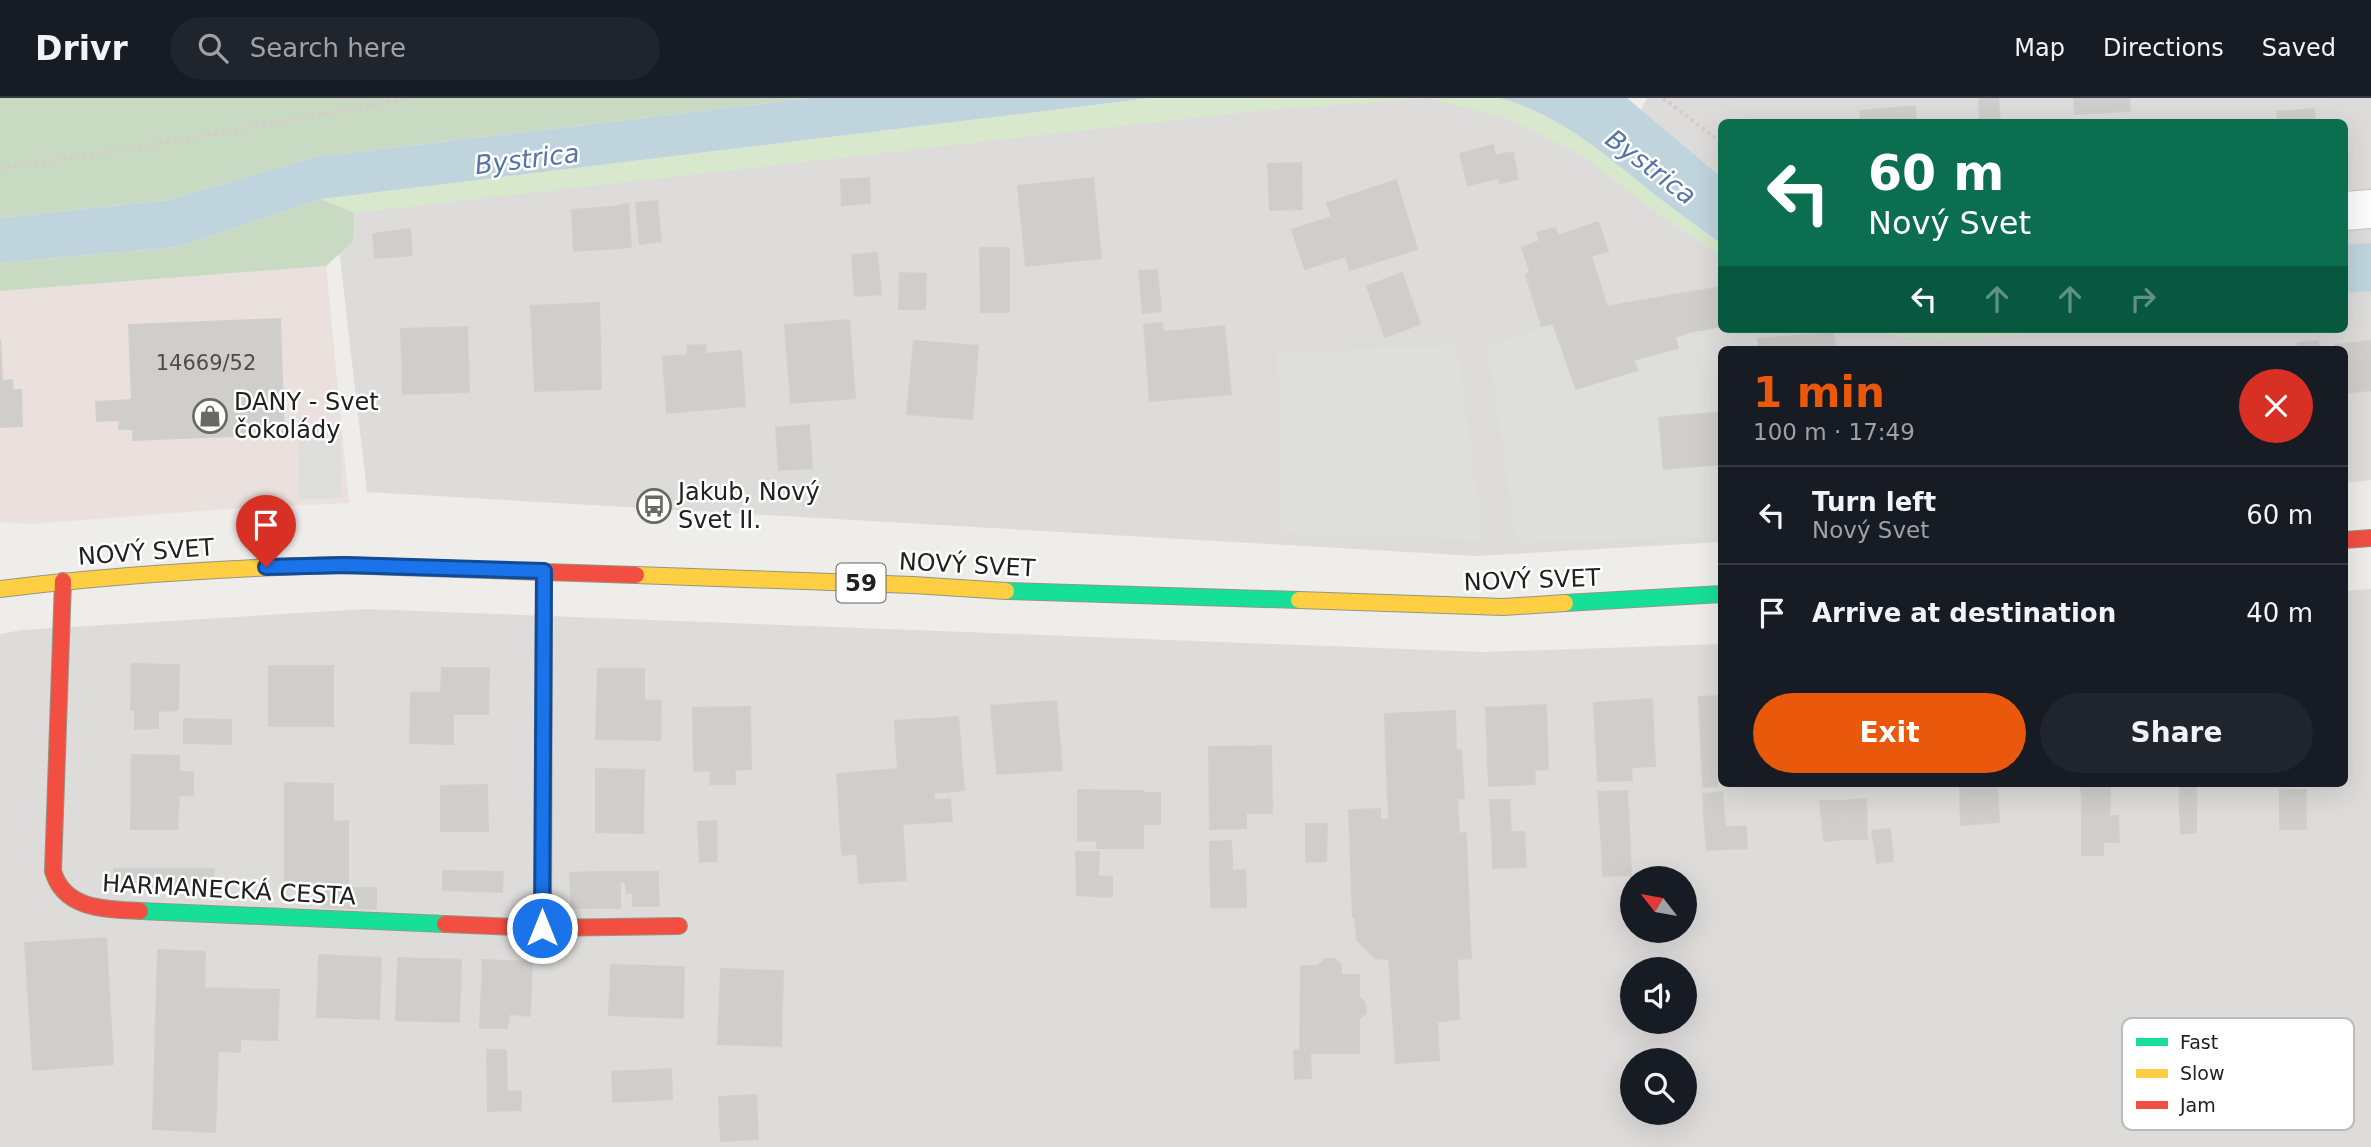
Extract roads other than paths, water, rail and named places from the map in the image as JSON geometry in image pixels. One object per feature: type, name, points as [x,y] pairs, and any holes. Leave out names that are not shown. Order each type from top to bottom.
[{"type":"main road","points":[[2348,540],[2371,538]]},
{"type":"main road","name":"NOVÝ SVET","points":[[0,589],[62,581],[239,568],[346,565],[1503,607],[1718,594]]},
{"type":"main road","points":[[542,928],[544,571]]},
{"type":"main road","name":"HARMANECKÁ CESTA","points":[[62,581],[53,871],[56,884],[67,896],[85,905],[103,909],[542,928],[679,926]]},
{"type":"street","points":[[2348,211],[2371,209]]},
{"type":"water","name":"Bystrica","points":[[810,98],[1151,98],[321,199],[178,247],[0,263],[0,218],[167,200],[315,157]]},
{"type":"water","name":"Bystrica","points":[[1499,98],[1627,98],[1718,175],[1718,241],[1567,128],[1523,106]]},
{"type":"water","points":[[2371,243],[2371,291],[2348,293],[2348,245]]},
{"type":"place","name":"DANY - Svet čokolády","points":[[210,416]]},
{"type":"place","name":"Jakub, Nový Svet II.","points":[[654,506]]}]
